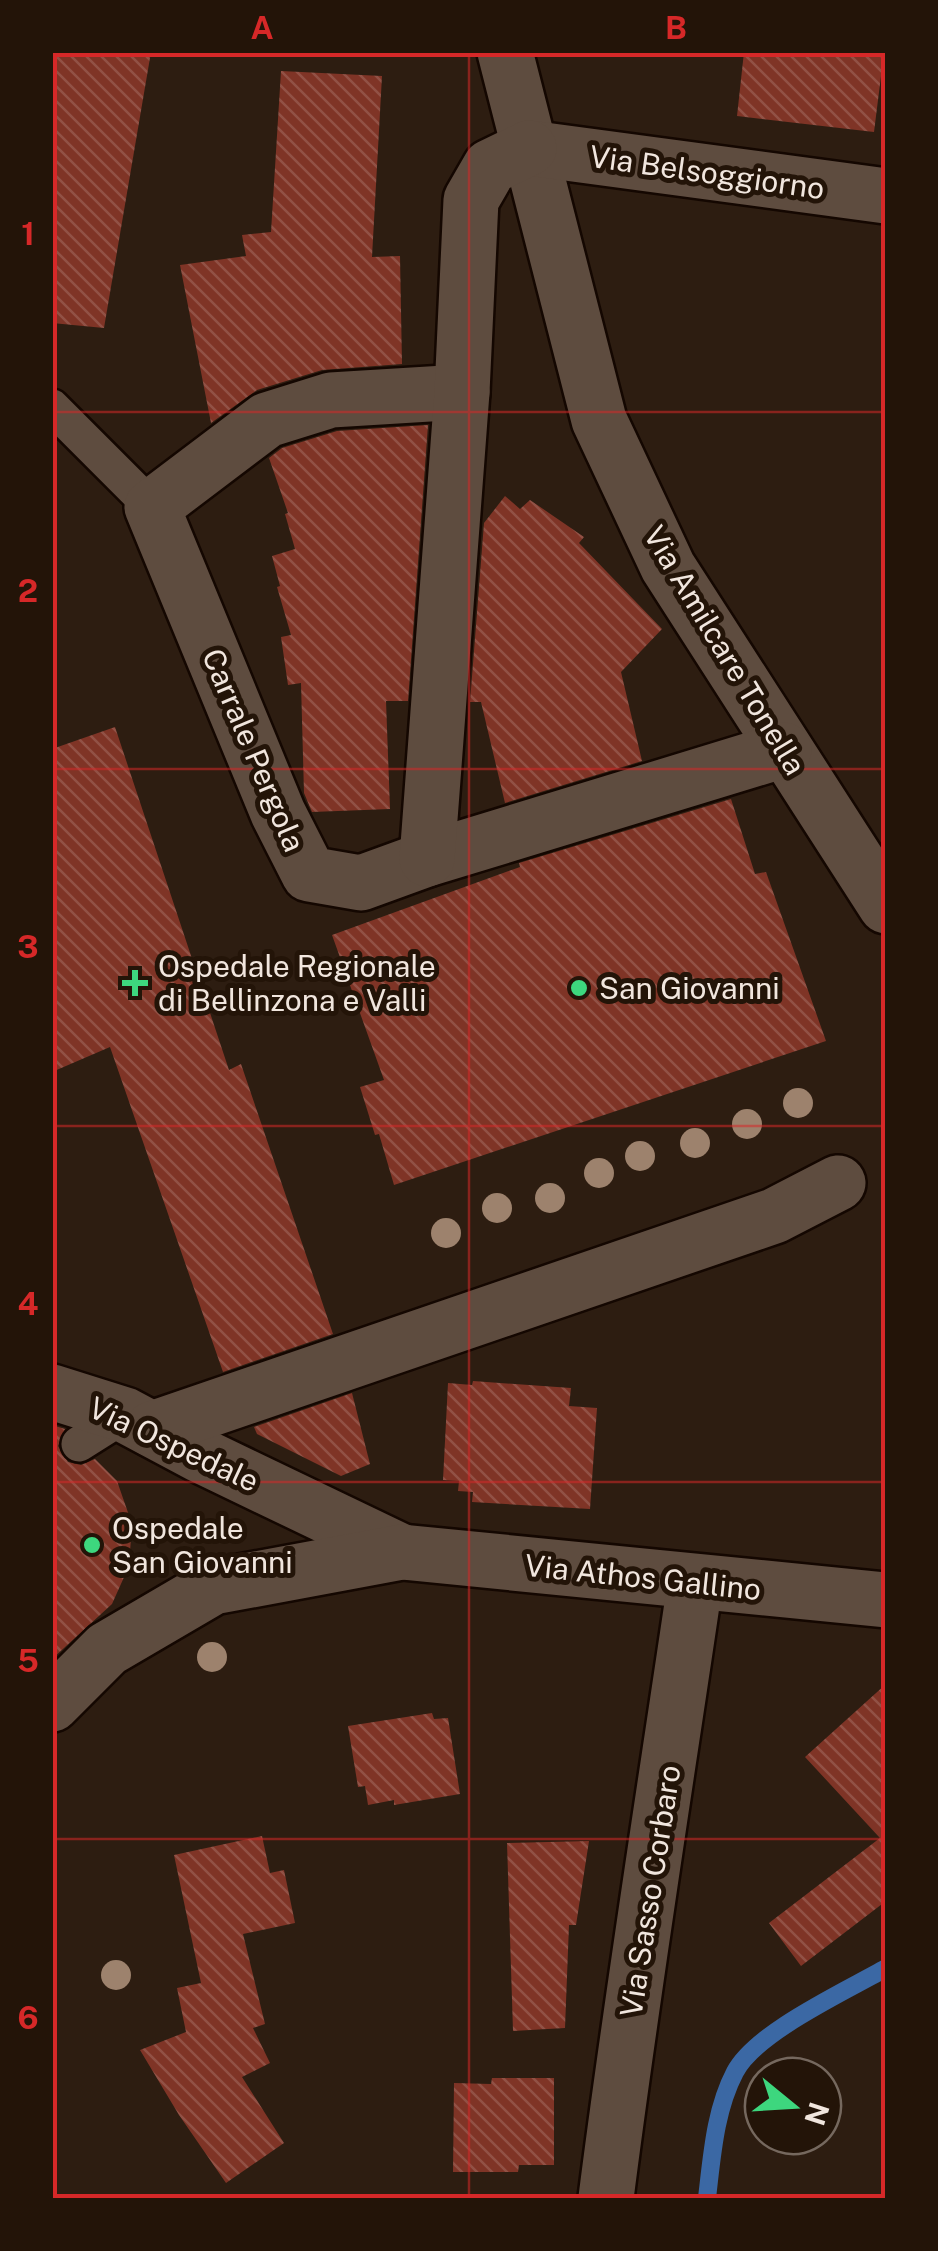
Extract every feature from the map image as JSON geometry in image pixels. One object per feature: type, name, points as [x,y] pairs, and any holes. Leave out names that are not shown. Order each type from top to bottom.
[{"type":"street","name":"Via Amilcare Tonella","points":[[505,52],[599,420],[668,568],[886,906]]},
{"type":"street","name":"Via Belsoggiorno","points":[[529,148],[886,196]]},
{"type":"street","points":[[529,148],[490,166],[471,200],[462,392],[427,858],[784,750]]},
{"type":"street","points":[[152,507],[267,420],[331,400],[462,392]]},
{"type":"street","name":"Carrale Pergola","points":[[152,507],[278,813],[309,874],[361,883],[427,858]]},
{"type":"street","points":[[138,1422],[774,1216],[838,1183]]},
{"type":"street","name":"Via Ospedale","points":[[52,1392],[138,1422],[200,1456],[402,1552]]},
{"type":"street","points":[[52,1704],[107,1649],[212,1587],[402,1552]]},
{"type":"street","name":"Via Athos Gallino","points":[[402,1552],[886,1600]]},
{"type":"street","name":"Via Sasso Corbaro","points":[[606,2198],[696,1584]]},
{"type":"lane","points":[[52,407],[152,507]]},
{"type":"lane","points":[[79,1444],[138,1422]]},
{"type":"lane","points":[[52,1669],[107,1649]]},
{"type":"building","points":[[52,52],[151,52],[104,328],[52,323]]},
{"type":"building","points":[[744,52],[884,52],[874,132],[737,116]]},
{"type":"building","points":[[281,71],[382,76],[372,257],[400,256],[402,364],[322,370],[257,390],[211,423],[180,265],[246,256],[242,235],[271,232]]},
{"type":"building","points":[[428,425],[408,701],[386,701],[390,809],[312,812],[304,793],[301,683],[288,685],[281,637],[291,635],[272,556],[295,549],[285,514],[288,513],[269,458],[282,448],[337,431]]},
{"type":"building","points":[[505,496],[520,509],[530,500],[584,537],[579,543],[662,629],[621,672],[642,761],[505,803],[481,702],[470,702],[484,523]]},
{"type":"building","points":[[115,727],[229,1070],[241,1064],[333,1334],[223,1372],[110,1047],[52,1072],[52,749]]},
{"type":"building","name":"San Giovanni","points":[[731,799],[755,874],[766,872],[826,1041],[394,1185],[360,1087],[384,1080],[332,935],[520,867],[519,863]]},
{"type":"building","points":[[473,1381],[571,1388],[569,1406],[597,1408],[590,1509],[472,1502],[473,1492],[458,1491],[459,1481],[443,1480],[448,1383],[472,1385]]},
{"type":"building","points":[[352,1393],[370,1464],[341,1476],[257,1434],[254,1427]]},
{"type":"building","name":"Ospedale San Giovanni","points":[[52,1425],[65,1429],[58,1446],[68,1462],[81,1465],[95,1459],[117,1481],[132,1524],[129,1566],[112,1604],[52,1659]]},
{"type":"building","points":[[886,1684],[886,1901],[801,1966],[769,1923],[880,1838],[805,1757]]},
{"type":"building","points":[[432,1713],[434,1719],[448,1718],[460,1794],[394,1805],[394,1800],[368,1805],[365,1786],[358,1787],[348,1726]]},
{"type":"building","points":[[262,1836],[270,1873],[284,1870],[295,1923],[243,1934],[265,2024],[253,2028],[270,2063],[242,2077],[284,2143],[226,2183],[140,2050],[186,2032],[177,1988],[201,1983],[174,1855]]},
{"type":"building","points":[[589,1841],[576,1925],[569,1925],[565,2028],[513,2031],[507,1843]]},
{"type":"building","points":[[492,2078],[554,2078],[554,2165],[519,2165],[518,2172],[453,2172],[454,2083],[491,2084]]},
{"type":"waterway","points":[[707,2198],[723,2102],[746,2057],[803,2014],[886,1968]]},
{"type":"place","name":"Ospedale Regionale di Bellinzona e Valli","points":[[135,983]]},
{"type":"place","name":"San Giovanni","points":[[579,988]]},
{"type":"place","name":"Ospedale San Giovanni","points":[[92,1545]]}]
